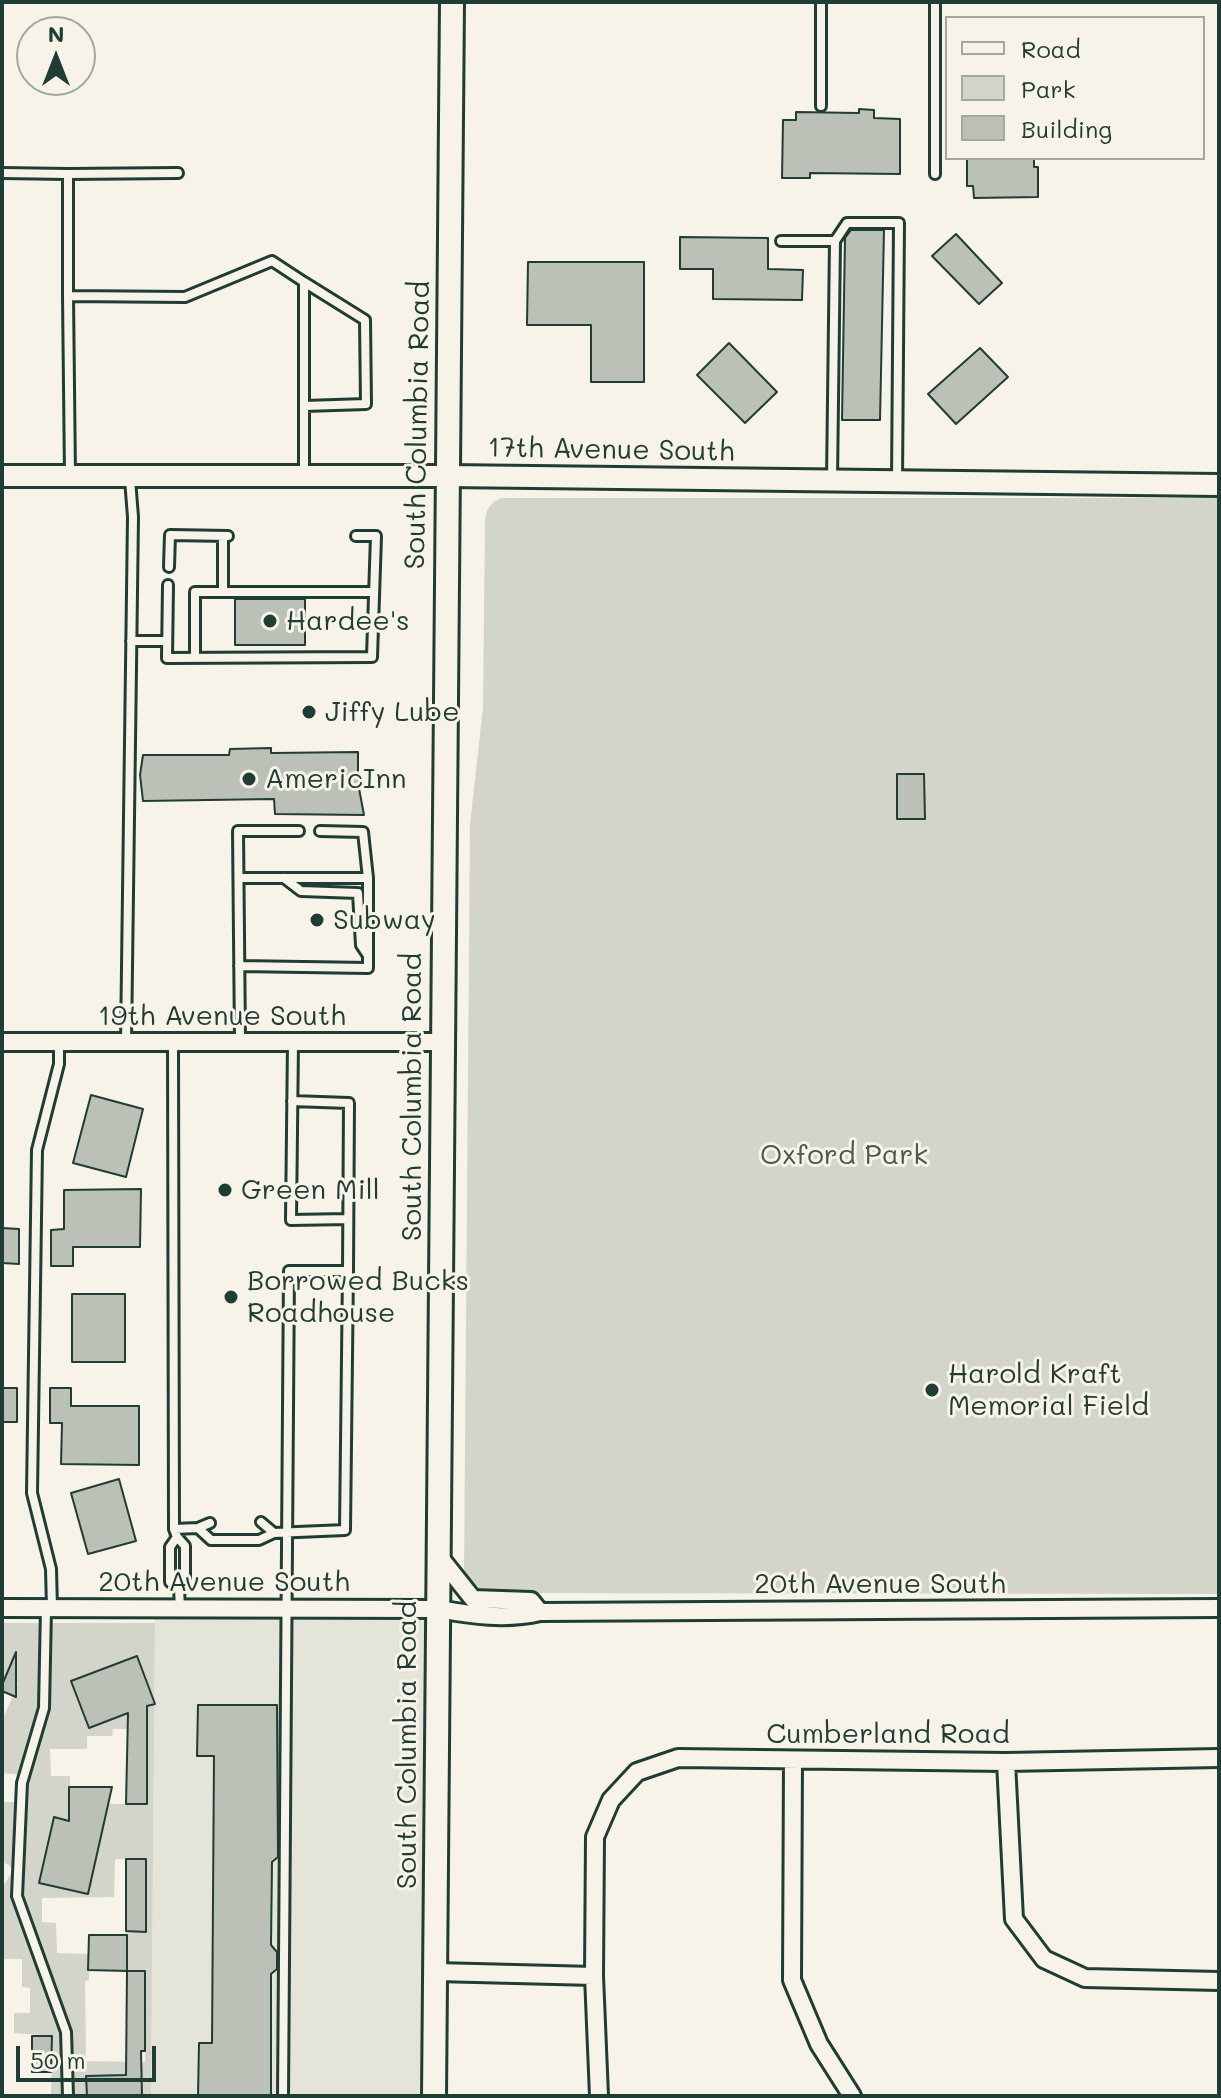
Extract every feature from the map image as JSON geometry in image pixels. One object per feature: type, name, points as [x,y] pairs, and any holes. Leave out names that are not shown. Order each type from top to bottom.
[{"type":"main road","name":"South Columbia Road","points":[[434,2096],[452,2]]},
{"type":"street","name":"17th Avenue South","points":[[2,476],[447,476],[1219,485]]},
{"type":"street","name":"19th Avenue South","points":[[2,1042],[442,1042]]},
{"type":"street","name":"20th Avenue South","points":[[438,1555],[473,1599],[531,1601],[540,1612]]},
{"type":"street","name":"20th Avenue South","points":[[2,1608],[438,1609],[472,1615],[519,1617],[540,1612],[1219,1608]]},
{"type":"street","name":"Cumberland Road","points":[[594,1976],[595,1837],[611,1800],[637,1772],[678,1758],[1006,1762],[1219,1758]]},
{"type":"street","points":[[793,1760],[792,1980],[819,2044],[852,2096]]},
{"type":"street","points":[[1006,1762],[1014,1919],[1044,1959],[1085,1978],[1219,1981]]},
{"type":"street","points":[[436,1972],[594,1976],[599,2096]]},
{"type":"lane","points":[[935,2],[935,174]]},
{"type":"lane","points":[[821,4],[821,106]]},
{"type":"lane","points":[[2,173],[178,173]]},
{"type":"lane","points":[[68,174],[70,476]]},
{"type":"lane","points":[[831,481],[835,241],[847,223],[899,223],[897,482]]},
{"type":"lane","points":[[781,241],[835,241]]},
{"type":"lane","points":[[68,296],[185,297],[272,261],[365,320],[366,404],[304,406]]},
{"type":"lane","points":[[304,282],[304,476]]},
{"type":"lane","points":[[126,1042],[133,517],[130,476]]},
{"type":"lane","points":[[169,567],[170,535],[226,536],[223,592]]},
{"type":"lane","points":[[168,585],[167,658],[372,657],[376,536],[356,536]]},
{"type":"lane","points":[[195,658],[195,592],[374,592]]},
{"type":"lane","points":[[131,641],[167,641]]},
{"type":"lane","points":[[240,1042],[238,831],[299,831]]},
{"type":"lane","points":[[239,966],[368,968],[368,878],[363,832],[320,831]]},
{"type":"lane","points":[[284,877],[301,891],[358,893],[361,945],[368,955]]},
{"type":"lane","points":[[239,878],[368,878]]},
{"type":"lane","points":[[59,1042],[59,1064],[37,1150],[32,1493],[51,1569],[44,1708],[22,1783],[17,1896],[66,2032],[68,2096]]},
{"type":"lane","points":[[173,1042],[175,1533],[170,1547],[170,1582],[179,1589]]},
{"type":"lane","points":[[293,1042],[291,1220],[348,1219]]},
{"type":"lane","points":[[198,1528],[211,1540],[259,1540],[274,1533],[345,1530],[349,1103],[292,1101]]},
{"type":"lane","points":[[283,2096],[289,1271],[348,1271]]},
{"type":"lane","points":[[261,1522],[274,1533]]},
{"type":"lane","points":[[175,1533],[210,1523]]},
{"type":"lane","points":[[175,1533],[185,1546],[185,1582],[179,1589],[180,1608]]},
{"type":"shaded area","points":[[155,1608],[438,1609],[434,2096],[151,2096]]},
{"type":"green space","name":"Oxford Park","points":[[501,498],[1219,498],[1219,1594],[484,1593],[470,1583],[464,1573],[470,824],[483,707],[485,520],[490,506]]},
{"type":"green space","points":[[2,1623],[155,1623],[151,2096],[142,2096],[141,2075],[86,2077],[87,2096],[51,2096],[52,2036],[14,2033],[14,2013],[30,2013],[30,1988],[22,1987],[22,1959],[2,1959],[2,1888],[14,1869],[2,1861],[4,1802],[21,1802],[23,1775],[2,1773],[2,1721],[18,1683],[2,1676]],"holes":[[[137,1656],[154,1704],[89,1728],[71,1681]],[[113,1729],[147,1729],[146,1804],[70,1804],[70,1776],[51,1776],[50,1749],[87,1749],[87,1736],[112,1736]],[[54,1818],[103,1828],[88,1894],[39,1883]],[[115,1859],[146,1860],[145,1932],[126,1931],[127,1971],[145,1971],[145,2062],[86,2061],[85,1981],[89,1980],[89,1954],[57,1953],[56,1923],[42,1922],[42,1898],[114,1897]]]},
{"type":"building","points":[[859,109],[874,110],[874,118],[900,119],[900,174],[810,173],[810,178],[782,178],[783,120],[796,120],[796,112],[859,113]]},
{"type":"building","points":[[967,160],[1034,160],[1034,167],[1038,167],[1038,197],[974,198],[973,186],[967,186]]},
{"type":"building","points":[[851,230],[884,230],[880,420],[842,420],[845,238]]},
{"type":"building","points":[[956,234],[1002,283],[979,304],[932,256]]},
{"type":"building","points":[[680,237],[768,238],[768,269],[803,270],[802,300],[713,299],[713,269],[680,269]]},
{"type":"building","points":[[528,262],[644,262],[644,382],[591,382],[591,325],[527,325]]},
{"type":"building","points":[[729,343],[777,392],[745,423],[697,375]]},
{"type":"building","points":[[980,348],[1008,377],[956,424],[928,394]]},
{"type":"building","name":"Hardee's","points":[[235,599],[305,599],[305,645],[235,645]]},
{"type":"building","name":"AmericInn","points":[[271,748],[271,753],[358,752],[358,783],[364,815],[275,814],[274,799],[143,801],[140,775],[143,755],[229,755],[230,749]]},
{"type":"building","points":[[897,774],[924,774],[925,819],[897,819]]},
{"type":"building","points":[[91,1095],[143,1109],[126,1177],[73,1163]]},
{"type":"building","points":[[141,1189],[140,1247],[73,1247],[73,1266],[51,1266],[51,1230],[64,1229],[64,1190]]},
{"type":"building","points":[[2,1228],[19,1229],[19,1264],[2,1263]]},
{"type":"building","points":[[72,1294],[125,1294],[125,1362],[72,1362]]},
{"type":"building","points":[[2,1388],[17,1388],[17,1422],[2,1422]]},
{"type":"building","points":[[50,1388],[71,1388],[71,1406],[139,1406],[139,1465],[61,1464],[62,1423],[50,1423]]},
{"type":"building","points":[[119,1479],[136,1541],[88,1554],[71,1493]]},
{"type":"building","points":[[16,1652],[16,1697],[2,1691],[2,1685]]},
{"type":"building","points":[[137,1656],[155,1704],[147,1706],[147,1804],[126,1804],[128,1713],[89,1728],[71,1681]]},
{"type":"building","points":[[198,1705],[277,1705],[278,1857],[272,1862],[271,1945],[277,1952],[277,1969],[271,1974],[271,2095],[198,2096],[199,2043],[212,2043],[214,1756],[197,1756]]},
{"type":"building","points":[[69,1787],[112,1787],[88,1894],[39,1883],[54,1817],[69,1821]]},
{"type":"building","points":[[126,1859],[146,1859],[146,1932],[126,1931]]},
{"type":"building","points":[[89,1935],[127,1935],[127,1971],[88,1970]]},
{"type":"building","points":[[127,1971],[145,1971],[142,2096],[87,2096],[86,2076],[126,2075]]},
{"type":"building","points":[[32,2036],[52,2036],[51,2072],[32,2072]]},
{"type":"place","name":"Hardee's","points":[[270,621]]},
{"type":"place","name":"Jiffy Lube","points":[[309,712]]},
{"type":"place","name":"AmericInn","points":[[249,779]]},
{"type":"place","name":"Subway","points":[[317,920]]},
{"type":"place","name":"Green Mill","points":[[225,1190]]},
{"type":"place","name":"Borrowed Bucks Roadhouse","points":[[231,1297]]},
{"type":"place","name":"Harold Kraft Memorial Field","points":[[932,1390]]}]
